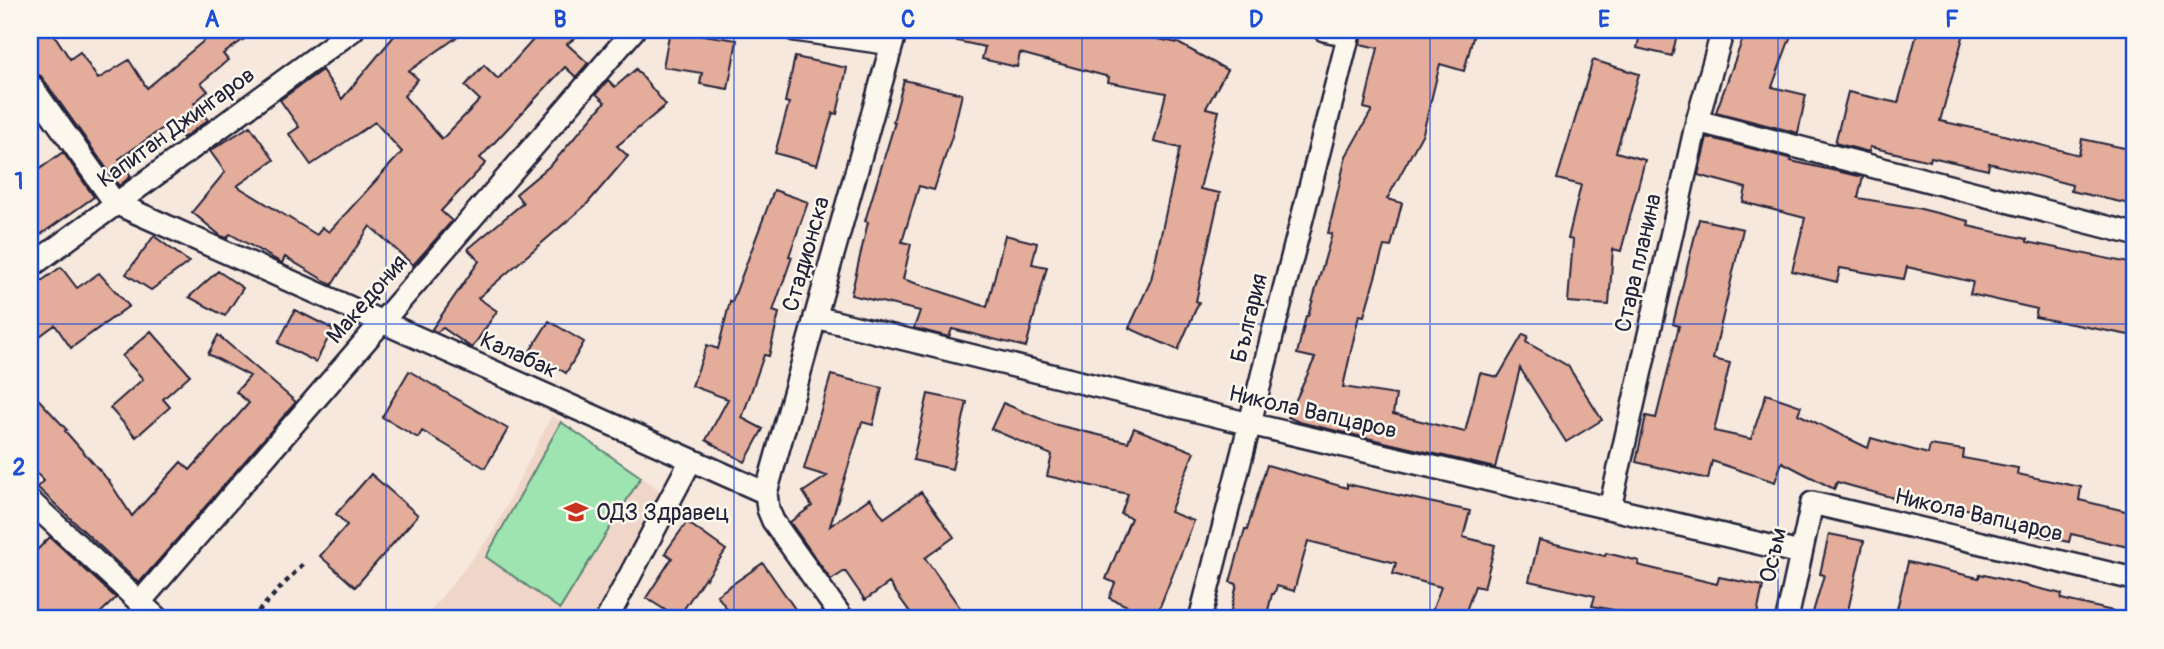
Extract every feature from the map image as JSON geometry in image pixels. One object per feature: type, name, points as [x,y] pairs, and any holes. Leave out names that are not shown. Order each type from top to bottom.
[{"type":"street","name":"Капитан Джингаров","points":[[34,256],[115,203],[354,30]]},
{"type":"street","name":"Македония","points":[[140,602],[634,30]]},
{"type":"street","points":[[795,30],[894,37]]},
{"type":"street","points":[[1324,30],[1349,32]]},
{"type":"street","name":"Стара планина","points":[[1610,508],[1698,121],[1723,30]]},
{"type":"street","name":"България","points":[[1200,619],[1349,32]]},
{"type":"street","name":"Стадионска","points":[[766,493],[894,37]]},
{"type":"street","points":[[30,84],[115,203]]},
{"type":"street","points":[[1698,121],[2134,234]]},
{"type":"street","name":"Калабак","points":[[115,203],[766,493]]},
{"type":"street","name":"Никола Вапцаров","points":[[815,317],[1250,424],[1800,553]]},
{"type":"street","points":[[607,619],[691,460]]},
{"type":"street","points":[[766,493],[773,521],[843,619]]},
{"type":"street","points":[[30,501],[158,619]]},
{"type":"street","name":"Никола Вапцаров","points":[[1812,503],[2134,579]]},
{"type":"street","name":"Осъм","points":[[1787,619],[1812,503]]},
{"type":"path","points":[[251,619],[303,564]]},
{"type":"shaded area","name":"ОДЗ Здравец","points":[[552,415],[661,491],[608,595],[590,619],[424,619],[492,534]]},
{"type":"green space","points":[[561,422],[641,477],[560,609],[486,557]]},
{"type":"building","points":[[40,30],[51,30],[70,59],[80,52],[98,79],[129,60],[147,88],[217,30],[257,30],[223,54],[228,60],[201,83],[208,91],[194,103],[208,120],[183,138],[170,123],[119,159],[131,176],[119,186],[41,76],[30,71],[30,36]]},
{"type":"building","points":[[399,30],[467,30],[409,71],[418,79],[404,96],[442,139],[480,100],[465,86],[484,65],[498,79],[542,30],[586,30],[567,44],[588,63],[576,77],[565,67],[480,158],[486,163],[441,211],[452,221],[413,265],[370,226],[332,285],[285,257],[282,263],[230,234],[227,238],[221,236],[192,212],[225,172],[210,151],[250,126],[274,160],[237,186],[317,235],[322,227],[329,232],[402,152],[375,122],[311,165],[289,134],[299,127],[280,100],[322,70],[342,99]]},
{"type":"building","points":[[670,30],[737,40],[728,89],[700,84],[702,73],[663,67]]},
{"type":"building","points":[[944,30],[1113,30],[1178,43],[1227,70],[1206,108],[1219,111],[1200,189],[1220,193],[1196,301],[1199,302],[1178,350],[1129,328],[1151,280],[1180,148],[1154,142],[1166,93],[1108,82],[1109,77],[1020,53],[1017,67],[982,59],[985,47],[943,38]]},
{"type":"building","points":[[1363,30],[1475,30],[1464,71],[1440,64],[1423,133],[1387,199],[1402,203],[1391,247],[1384,246],[1364,316],[1359,315],[1343,387],[1396,395],[1393,414],[1465,432],[1480,373],[1498,377],[1523,334],[1528,336],[1526,342],[1568,366],[1602,420],[1566,442],[1520,368],[1495,468],[1299,422],[1288,417],[1315,358],[1297,354],[1332,234],[1328,233],[1346,156],[1372,110],[1364,108],[1378,48],[1360,44]]},
{"type":"building","points":[[1641,30],[1678,30],[1672,56],[1637,48]]},
{"type":"building","points":[[1746,30],[1793,30],[1772,87],[1806,95],[1798,133],[1716,112]]},
{"type":"building","points":[[1918,30],[1965,30],[1940,121],[2079,155],[2082,139],[2134,150],[2134,205],[2071,191],[2072,185],[1989,163],[1988,170],[1931,157],[1930,161],[1870,147],[1869,152],[1835,143],[1848,92],[1898,103]]},
{"type":"building","points":[[795,57],[847,68],[837,114],[833,113],[817,165],[775,153],[789,103],[785,102]]},
{"type":"building","points":[[1593,60],[1639,74],[1616,152],[1645,160],[1621,251],[1613,249],[1609,305],[1568,302],[1573,240],[1568,239],[1581,185],[1557,179]]},
{"type":"building","points":[[636,69],[666,105],[617,146],[628,156],[587,204],[478,298],[497,311],[472,348],[443,328],[434,331],[432,329],[479,261],[468,249],[523,203],[516,194],[552,164],[605,102],[596,94],[608,80],[615,87]]},
{"type":"building","points":[[904,80],[962,94],[952,136],[934,190],[919,186],[902,242],[911,244],[903,279],[987,307],[1005,235],[1037,243],[1032,264],[1047,267],[1026,347],[952,329],[949,337],[914,328],[920,311],[851,295],[868,222],[865,221],[895,122]]},
{"type":"building","points":[[1707,137],[1792,159],[1791,161],[1863,177],[1858,198],[1917,208],[1969,221],[1968,226],[2027,239],[2027,242],[2134,264],[2134,336],[2035,317],[2037,309],[1970,294],[1973,282],[1907,267],[1904,279],[1840,268],[1837,282],[1792,271],[1805,218],[1743,202],[1746,188],[1698,175]]},
{"type":"building","points":[[63,152],[94,197],[30,242],[30,176]]},
{"type":"building","points":[[774,190],[808,202],[773,311],[779,313],[769,356],[764,355],[742,418],[763,429],[745,462],[706,440],[728,399],[692,386],[707,345],[718,349],[730,301],[732,302]]},
{"type":"building","points":[[1699,219],[1743,229],[1713,359],[1730,363],[1714,431],[1751,439],[1766,394],[1801,406],[1798,414],[1868,448],[1871,438],[1928,454],[1930,445],[1964,450],[1963,458],[2018,468],[2017,474],[2081,487],[2079,500],[2134,513],[2128,547],[2071,534],[2069,542],[2031,534],[2032,528],[1972,519],[1974,510],[1930,504],[1895,494],[1894,498],[1837,482],[1834,489],[1782,462],[1775,482],[1712,461],[1708,479],[1636,462],[1646,416],[1656,418],[1679,326],[1673,324]]},
{"type":"building","points":[[154,236],[189,262],[151,290],[126,274]]},
{"type":"building","points":[[61,267],[77,288],[99,273],[129,306],[71,348],[55,325],[30,343],[30,289]]},
{"type":"building","points":[[218,271],[243,288],[225,316],[189,297]]},
{"type":"building","points":[[295,310],[333,329],[316,362],[278,343]]},
{"type":"building","points":[[549,321],[584,342],[566,373],[530,351]]},
{"type":"building","points":[[151,331],[190,375],[163,399],[170,407],[136,437],[110,408],[143,379],[122,356]]},
{"type":"building","points":[[218,335],[296,402],[139,583],[37,487],[44,481],[30,466],[30,390],[109,481],[132,516],[181,462],[190,470],[249,403],[236,392],[250,376],[208,354]]},
{"type":"building","points":[[409,371],[508,429],[485,468],[422,431],[418,438],[382,417]]},
{"type":"building","points":[[831,375],[882,388],[873,425],[862,422],[830,526],[870,498],[884,518],[921,492],[954,537],[925,558],[968,619],[915,619],[889,583],[865,600],[845,571],[831,580],[790,522],[812,506],[803,492],[827,476],[804,469]]},
{"type":"building","points":[[928,394],[967,402],[952,469],[913,460]]},
{"type":"building","points":[[1003,403],[1053,424],[1128,442],[1134,428],[1194,452],[1170,512],[1194,521],[1155,619],[1125,619],[1130,607],[1109,598],[1115,583],[1106,579],[1131,518],[1121,514],[1128,494],[1047,476],[1052,455],[991,429]]},
{"type":"building","points":[[1267,465],[1347,488],[1347,484],[1470,511],[1463,537],[1495,545],[1484,588],[1475,586],[1463,619],[1429,619],[1441,587],[1393,574],[1396,563],[1308,541],[1294,591],[1277,586],[1272,594],[1266,619],[1229,619],[1237,584],[1230,582]]},
{"type":"building","points":[[371,474],[418,515],[355,587],[320,556],[347,525],[336,514]]},
{"type":"building","points":[[687,522],[726,550],[678,618],[646,598],[672,558],[665,553]]},
{"type":"building","points":[[1829,534],[1864,541],[1846,619],[1811,619],[1824,575],[1820,574]]},
{"type":"building","points":[[50,537],[116,598],[94,619],[30,619],[30,557]]},
{"type":"building","points":[[1539,540],[1639,561],[1638,565],[1717,584],[1719,577],[1763,586],[1756,619],[1661,619],[1592,606],[1595,596],[1529,581]]},
{"type":"building","points":[[1908,562],[1979,578],[1980,574],[2062,594],[2061,599],[2113,611],[2112,619],[1941,619],[1897,609]]},
{"type":"building","points":[[763,563],[802,619],[734,619],[717,595]]},
{"type":"place","name":"ОДЗ Здравец","points":[[576,512]]}]
